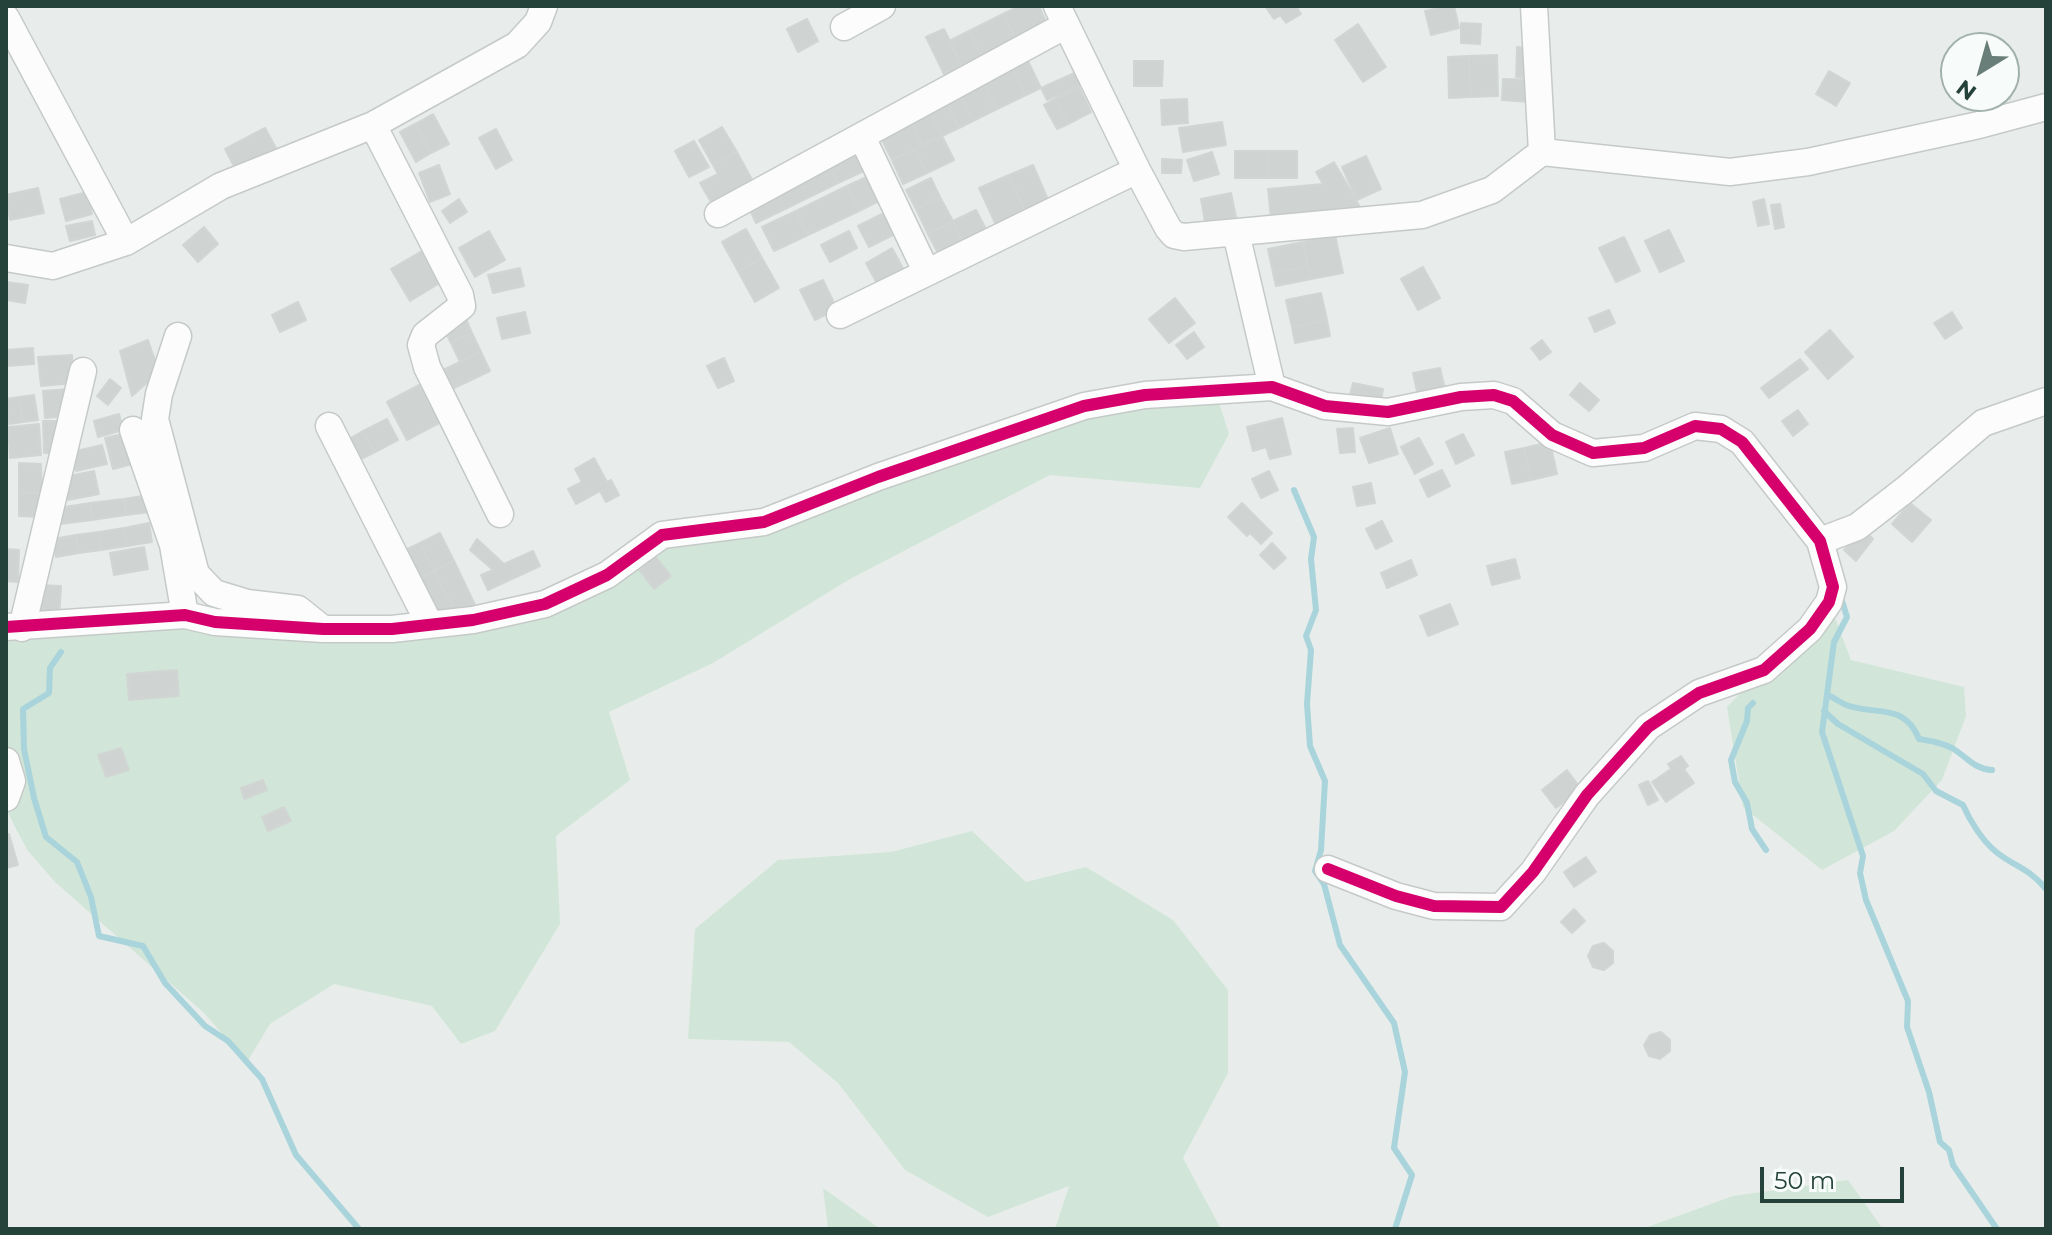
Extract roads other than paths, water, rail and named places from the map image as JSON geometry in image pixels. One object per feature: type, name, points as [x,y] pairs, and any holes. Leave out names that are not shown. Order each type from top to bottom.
[{"type":"street","points":[[6,258],[53,266],[126,242],[221,186],[373,125],[517,45],[538,22],[544,6]]},
{"type":"street","points":[[844,27],[882,6]]},
{"type":"street","points":[[1534,6],[1542,152]]},
{"type":"street","points":[[718,214],[862,137],[1062,15],[1168,228],[1174,235],[1184,237],[1422,215],[1492,190],[1542,152],[1730,172],[1808,162],[1979,125],[2046,107]]},
{"type":"street","points":[[6,18],[126,242]]},
{"type":"street","points":[[373,125],[460,295],[462,306],[425,335],[421,345],[427,367],[500,514]]},
{"type":"street","points":[[862,137],[926,271]]},
{"type":"street","points":[[840,315],[1137,170]]},
{"type":"street","points":[[1236,233],[1272,387]]},
{"type":"street","points":[[178,336],[159,394],[155,419],[196,574],[214,593],[247,603],[298,609],[323,629]]},
{"type":"street","points":[[83,371],[14,628],[185,615],[215,622],[323,629],[392,629],[473,620],[545,604],[607,575],[662,535],[764,522],[878,477],[1084,406],[1145,395],[1272,387],[1325,406],[1388,412],[1461,397],[1494,395],[1513,401],[1552,435],[1593,453],[1644,448],[1695,426],[1721,429],[1742,442],[1820,541],[1833,587],[1829,602],[1810,629],[1764,670],[1699,693],[1648,727],[1587,795],[1533,872],[1501,907],[1434,906],[1396,896],[1328,869]]},
{"type":"street","points":[[1820,541],[1857,527],[1983,423],[2046,401]]},
{"type":"street","points":[[329,426],[430,625]]},
{"type":"street","points":[[133,430],[173,545],[185,615]]},
{"type":"street","points":[[6,761],[12,781],[6,798]]},
{"type":"waterway","points":[[1294,490],[1314,537],[1311,559],[1316,610],[1306,636],[1311,650],[1307,704],[1310,746],[1325,781],[1321,850],[1315,871],[1324,884],[1340,945],[1394,1023],[1405,1072],[1394,1148],[1412,1175],[1395,1229]]},
{"type":"waterway","points":[[1841,598],[1847,617],[1834,642],[1822,732],[1863,856],[1860,873],[1866,900],[1908,1001],[1907,1027],[1929,1092],[1940,1142],[1949,1150],[1953,1165],[1997,1229]]},
{"type":"waterway","points":[[61,652],[50,668],[49,693],[23,709],[24,749],[46,837],[77,862],[91,897],[99,936],[143,946],[165,983],[205,1026],[228,1041],[262,1079],[296,1155],[359,1229]]},
{"type":"waterway","points":[[1828,695],[1846,705],[1897,715],[1913,727],[1919,739],[1948,746],[1975,765],[1992,770]]},
{"type":"waterway","points":[[1753,703],[1748,708],[1747,721],[1731,760],[1735,782],[1747,803],[1752,829],[1766,850]]},
{"type":"waterway","points":[[1824,711],[1838,724],[1923,774],[1936,791],[1963,805],[1990,847],[2033,876],[2046,889]]}]
